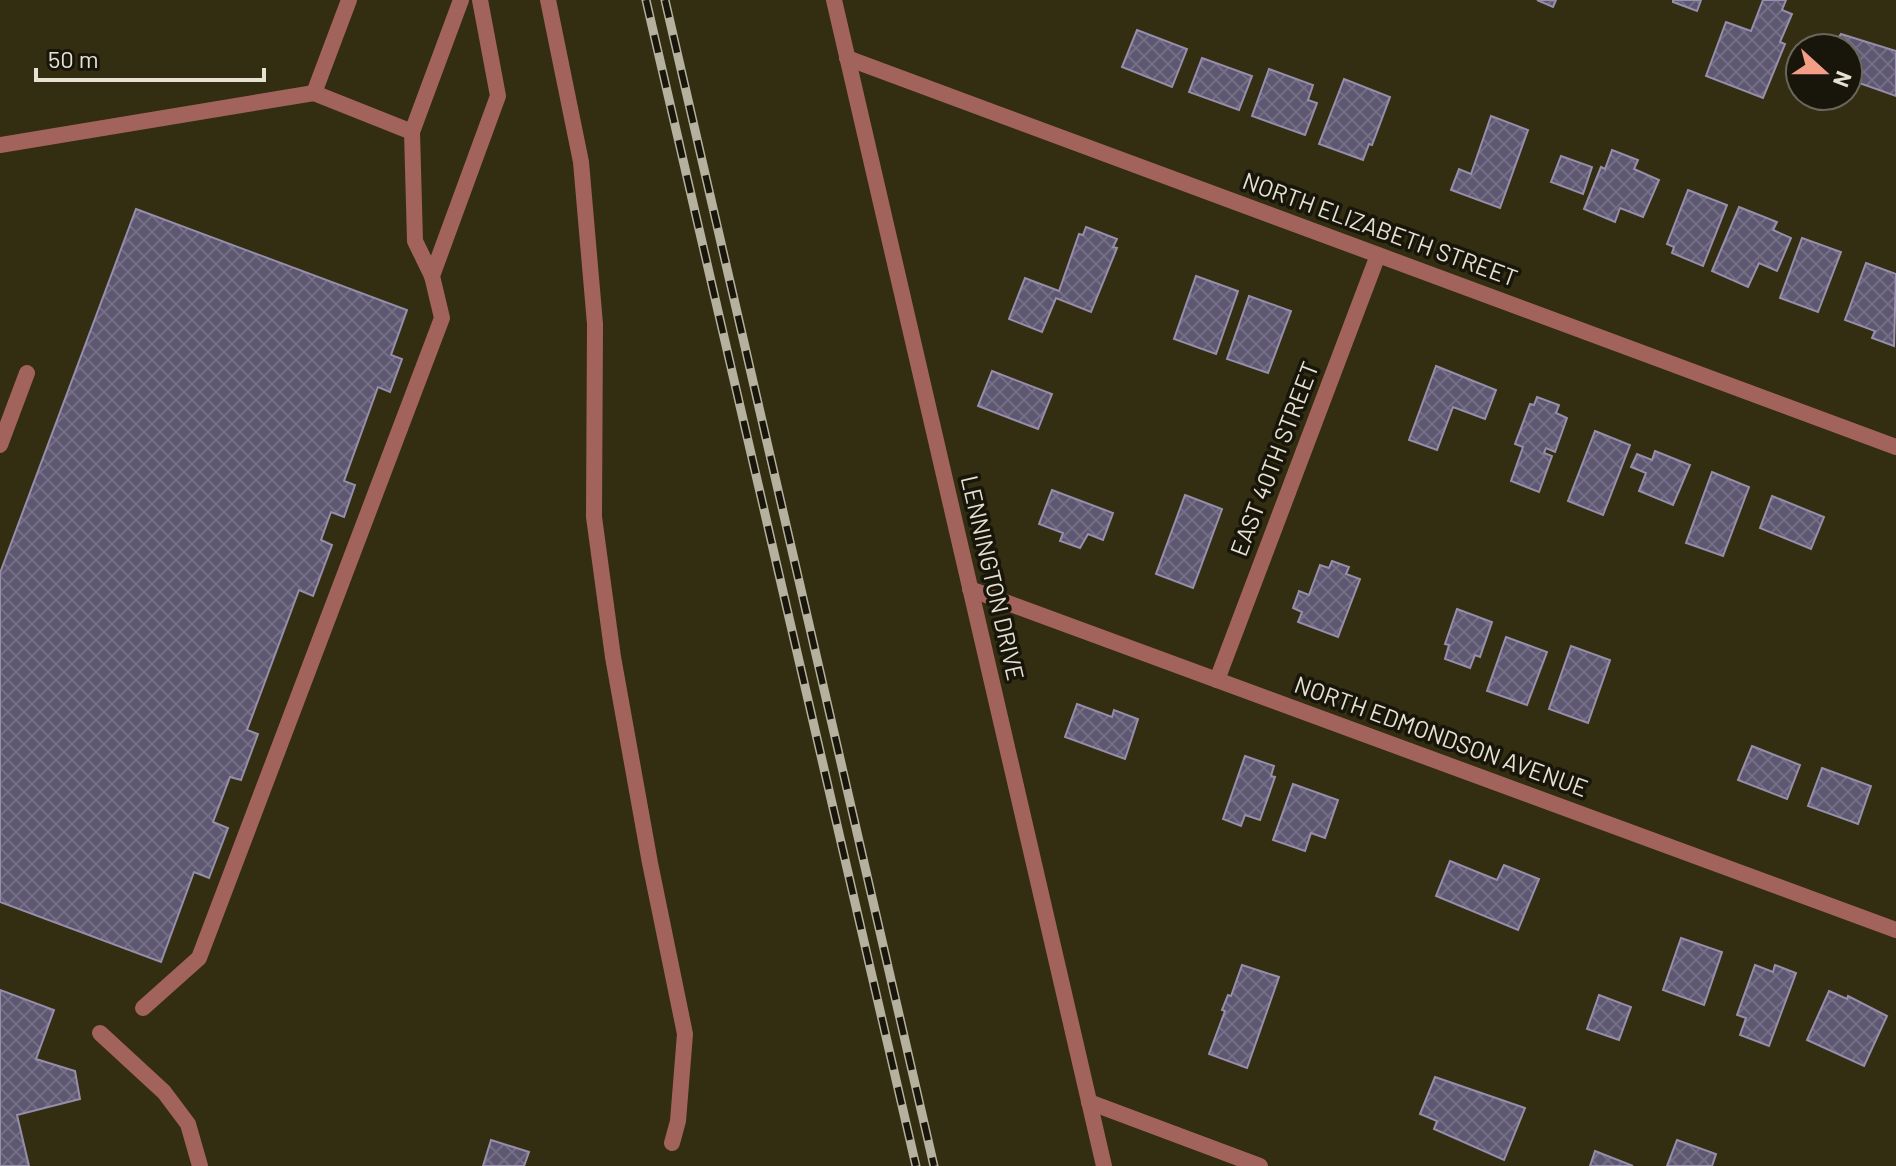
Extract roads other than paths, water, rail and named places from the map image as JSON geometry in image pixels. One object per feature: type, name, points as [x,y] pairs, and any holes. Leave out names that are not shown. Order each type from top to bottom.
[{"type":"street","points":[[314,93],[349,0]]},
{"type":"street","points":[[143,1008],[199,958],[442,318],[432,276],[415,241],[412,132],[461,0]]},
{"type":"street","points":[[432,276],[498,96],[480,0]]},
{"type":"street","points":[[548,0],[583,177],[595,324],[596,532],[613,657],[685,1034],[678,1121],[672,1143]]},
{"type":"street","name":"LENNINGTON DRIVE","points":[[834,0],[1104,1166]]},
{"type":"street","name":"NORTH ELIZABETH STREET","points":[[847,58],[1896,447]]},
{"type":"street","points":[[0,145],[314,93],[412,132]]},
{"type":"street","name":"EAST 40TH STREET","points":[[1217,680],[1378,255]]},
{"type":"street","points":[[0,445],[27,373]]},
{"type":"street","name":"NORTH EDMONDSON AVENUE","points":[[970,589],[1896,930]]},
{"type":"street","points":[[100,1033],[164,1092],[188,1124],[200,1166]]},
{"type":"street","points":[[1089,1102],[1260,1166]]},
{"type":"railway","points":[[646,0],[916,1166]]},
{"type":"railway","points":[[665,0],[934,1166]]}]
